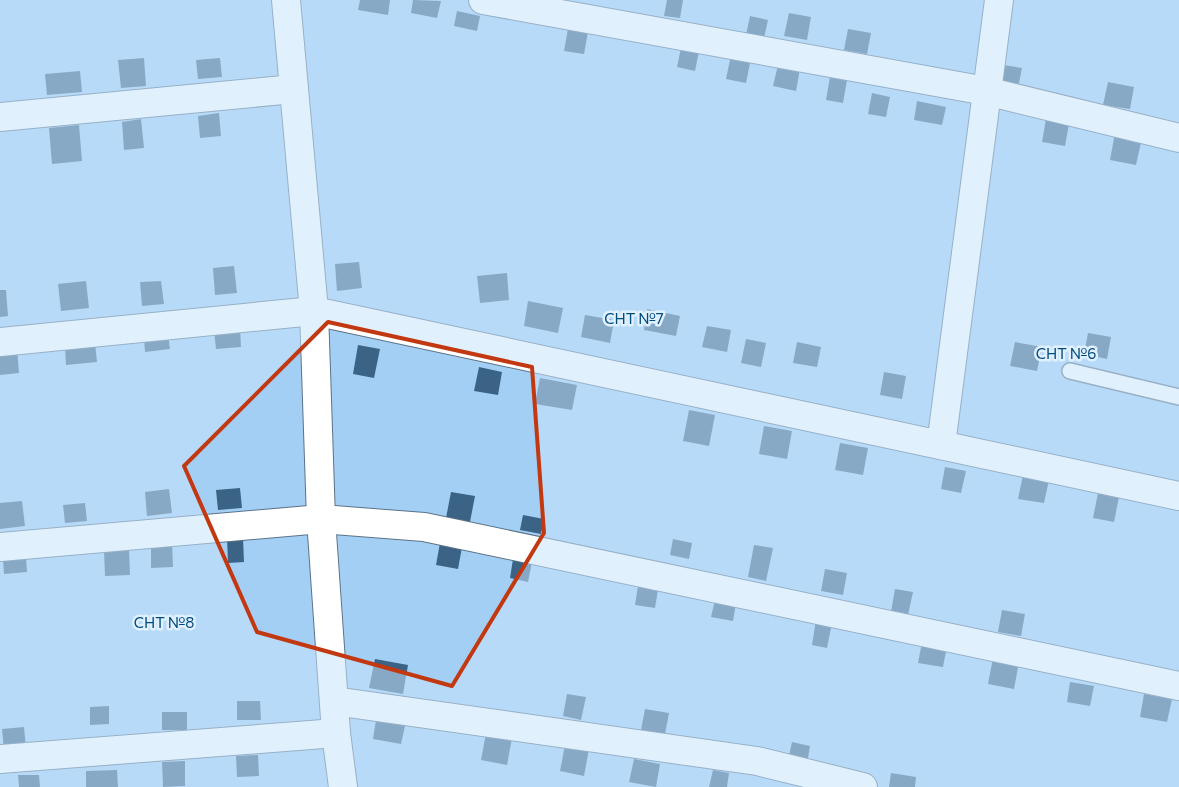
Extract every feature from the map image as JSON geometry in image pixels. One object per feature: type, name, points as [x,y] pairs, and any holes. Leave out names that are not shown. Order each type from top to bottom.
[{"type":"street","points":[[286,0],[314,311],[321,519],[336,733],[343,787]]},
{"type":"street","points":[[483,0],[986,91],[1179,138]]},
{"type":"street","points":[[940,445],[999,0]]},
{"type":"street","points":[[0,117],[294,89]]},
{"type":"street","points":[[0,342],[314,311],[1179,496]]},
{"type":"street","points":[[0,547],[321,519],[424,527],[1179,686]]},
{"type":"street","points":[[334,701],[757,761],[863,787]]},
{"type":"street","points":[[0,759],[336,733]]},
{"type":"lane","points":[[1070,371],[1179,397]]},
{"type":"highlighted area","points":[[328,322],[532,367],[544,533],[452,686],[257,632],[184,466]]},
{"type":"green space","name":"СНТ №7","points":[[0,0],[1179,0],[1179,787],[0,787]]},
{"type":"building","points":[[360,0],[390,0],[388,15],[358,10]]},
{"type":"building","points":[[413,0],[441,1],[437,18],[411,13]]},
{"type":"building","points":[[667,0],[683,0],[680,18],[664,16]]},
{"type":"building","points":[[457,11],[480,16],[477,31],[454,26]]},
{"type":"building","points":[[789,13],[811,17],[807,40],[784,36]]},
{"type":"building","points":[[750,16],[768,20],[764,38],[746,35]]},
{"type":"building","points":[[569,23],[589,26],[584,54],[564,51]]},
{"type":"building","points":[[848,29],[871,33],[867,54],[844,50]]},
{"type":"building","points":[[682,43],[700,46],[695,71],[677,67]]},
{"type":"building","points":[[731,55],[751,58],[746,83],[726,79]]},
{"type":"building","points":[[144,58],[146,86],[121,88],[118,60]]},
{"type":"building","points":[[220,58],[222,77],[198,79],[196,60]]},
{"type":"building","points":[[778,65],[800,69],[796,91],[773,86]]},
{"type":"building","points":[[1003,65],[1022,68],[1018,88],[999,85]]},
{"type":"building","points":[[80,71],[82,92],[47,95],[45,74]]},
{"type":"building","points":[[830,77],[847,80],[843,103],[826,100]]},
{"type":"building","points":[[1108,82],[1134,87],[1130,109],[1103,105]]},
{"type":"building","points":[[872,93],[890,97],[886,117],[868,114]]},
{"type":"building","points":[[917,101],[946,107],[942,125],[914,120]]},
{"type":"building","points":[[219,113],[221,136],[200,138],[198,116]]},
{"type":"building","points":[[141,119],[144,148],[124,150],[122,122]]},
{"type":"building","points":[[1046,119],[1069,124],[1065,146],[1042,142]]},
{"type":"building","points":[[79,125],[82,161],[52,164],[49,128]]},
{"type":"building","points":[[1115,133],[1142,138],[1136,165],[1110,160]]},
{"type":"building","points":[[359,262],[362,288],[337,291],[335,264]]},
{"type":"building","points":[[234,266],[237,293],[215,295],[213,268]]},
{"type":"building","points":[[507,273],[509,300],[480,303],[477,276]]},
{"type":"building","points":[[86,281],[89,308],[61,311],[58,284]]},
{"type":"building","points":[[161,281],[164,304],[142,306],[140,282]]},
{"type":"building","points":[[0,290],[6,290],[8,316],[0,317]]},
{"type":"building","points":[[528,301],[563,308],[558,333],[524,326]]},
{"type":"building","points":[[647,309],[680,316],[676,336],[644,330]]},
{"type":"building","points":[[585,315],[614,320],[610,343],[581,337]]},
{"type":"building","points":[[707,326],[731,330],[727,352],[702,347]]},
{"type":"building","points":[[240,327],[241,347],[216,349],[214,330]]},
{"type":"building","points":[[1088,333],[1111,337],[1107,359],[1084,354]]},
{"type":"building","points":[[168,335],[170,349],[145,352],[144,338]]},
{"type":"building","points":[[746,339],[766,343],[761,367],[741,363]]},
{"type":"building","points":[[797,342],[821,347],[817,367],[793,363]]},
{"type":"building","points":[[1015,342],[1042,347],[1037,371],[1010,366]]},
{"type":"building","points":[[95,343],[97,362],[66,365],[65,346]]},
{"type":"building","points":[[358,345],[380,349],[374,378],[353,374]]},
{"type":"building","points":[[17,348],[19,373],[0,375],[0,350]]},
{"type":"building","points":[[479,367],[502,372],[498,395],[474,391]]},
{"type":"building","points":[[884,372],[906,376],[902,399],[880,395]]},
{"type":"building","points":[[540,378],[577,385],[572,410],[535,404]]},
{"type":"building","points":[[689,410],[715,415],[709,446],[683,441]]},
{"type":"building","points":[[764,426],[792,431],[787,459],[759,454]]},
{"type":"building","points":[[840,443],[868,448],[863,475],[835,470]]},
{"type":"building","points":[[945,467],[966,471],[961,493],[941,489]]},
{"type":"building","points":[[1023,475],[1049,480],[1044,503],[1018,499]]},
{"type":"building","points":[[240,488],[242,508],[218,510],[216,490]]},
{"type":"building","points":[[169,489],[172,513],[147,516],[145,492]]},
{"type":"building","points":[[451,492],[475,496],[470,522],[446,518]]},
{"type":"building","points":[[1098,493],[1119,497],[1114,522],[1093,518]]},
{"type":"building","points":[[22,501],[25,526],[0,529],[0,503]]},
{"type":"building","points":[[85,503],[87,521],[65,523],[63,505]]},
{"type":"building","points":[[523,515],[544,519],[541,534],[520,530]]},
{"type":"building","points":[[227,538],[243,538],[244,562],[228,563]]},
{"type":"building","points":[[673,539],[692,543],[689,559],[670,555]]},
{"type":"building","points":[[172,543],[173,567],[151,568],[151,544]]},
{"type":"building","points":[[440,543],[462,547],[458,569],[436,565]]},
{"type":"building","points":[[754,545],[773,548],[766,581],[748,577]]},
{"type":"building","points":[[129,550],[130,575],[105,576],[104,551]]},
{"type":"building","points":[[26,557],[27,572],[4,574],[3,559]]},
{"type":"building","points":[[513,559],[532,562],[528,582],[510,578]]},
{"type":"building","points":[[825,569],[847,573],[843,595],[821,591]]},
{"type":"building","points":[[638,586],[658,590],[655,608],[635,605]]},
{"type":"building","points":[[895,589],[913,592],[908,615],[891,612]]},
{"type":"building","points":[[715,600],[736,603],[733,621],[711,617]]},
{"type":"building","points":[[1002,610],[1025,614],[1021,636],[998,632]]},
{"type":"building","points":[[816,620],[832,623],[827,648],[812,645]]},
{"type":"building","points":[[922,642],[947,646],[943,667],[918,663]]},
{"type":"building","points":[[993,658],[1019,662],[1014,689],[988,684]]},
{"type":"building","points":[[375,659],[408,665],[403,694],[369,688]]},
{"type":"building","points":[[1070,682],[1094,686],[1090,706],[1067,702]]},
{"type":"building","points":[[567,694],[586,697],[581,720],[563,716]]},
{"type":"building","points":[[1144,694],[1172,699],[1167,722],[1140,717]]},
{"type":"building","points":[[237,701],[260,701],[261,720],[237,720]]},
{"type":"building","points":[[109,706],[109,724],[90,725],[90,707]]},
{"type":"building","points":[[645,709],[669,713],[665,734],[641,730]]},
{"type":"building","points":[[162,712],[187,712],[187,730],[162,730]]},
{"type":"building","points":[[376,720],[405,726],[401,744],[373,739]]},
{"type":"building","points":[[24,727],[26,748],[4,750],[2,729]]},
{"type":"building","points":[[486,733],[512,738],[507,765],[481,760]]},
{"type":"building","points":[[792,742],[810,746],[807,764],[788,760]]},
{"type":"building","points":[[565,745],[589,749],[584,776],[560,771]]},
{"type":"building","points":[[258,755],[259,776],[237,777],[236,756]]},
{"type":"building","points":[[634,759],[660,764],[656,787],[629,782]]},
{"type":"building","points":[[185,761],[185,786],[163,787],[162,762]]},
{"type":"building","points":[[117,770],[118,787],[86,787],[86,771]]},
{"type":"building","points":[[713,770],[729,773],[727,787],[709,787]]},
{"type":"building","points":[[891,773],[916,777],[915,787],[889,787]]},
{"type":"building","points":[[18,775],[39,775],[40,787],[19,787]]},
{"type":"park label","name":"СНТ №6","points":[[1066,354]]},
{"type":"park label","name":"СНТ №8","points":[[164,623]]}]
